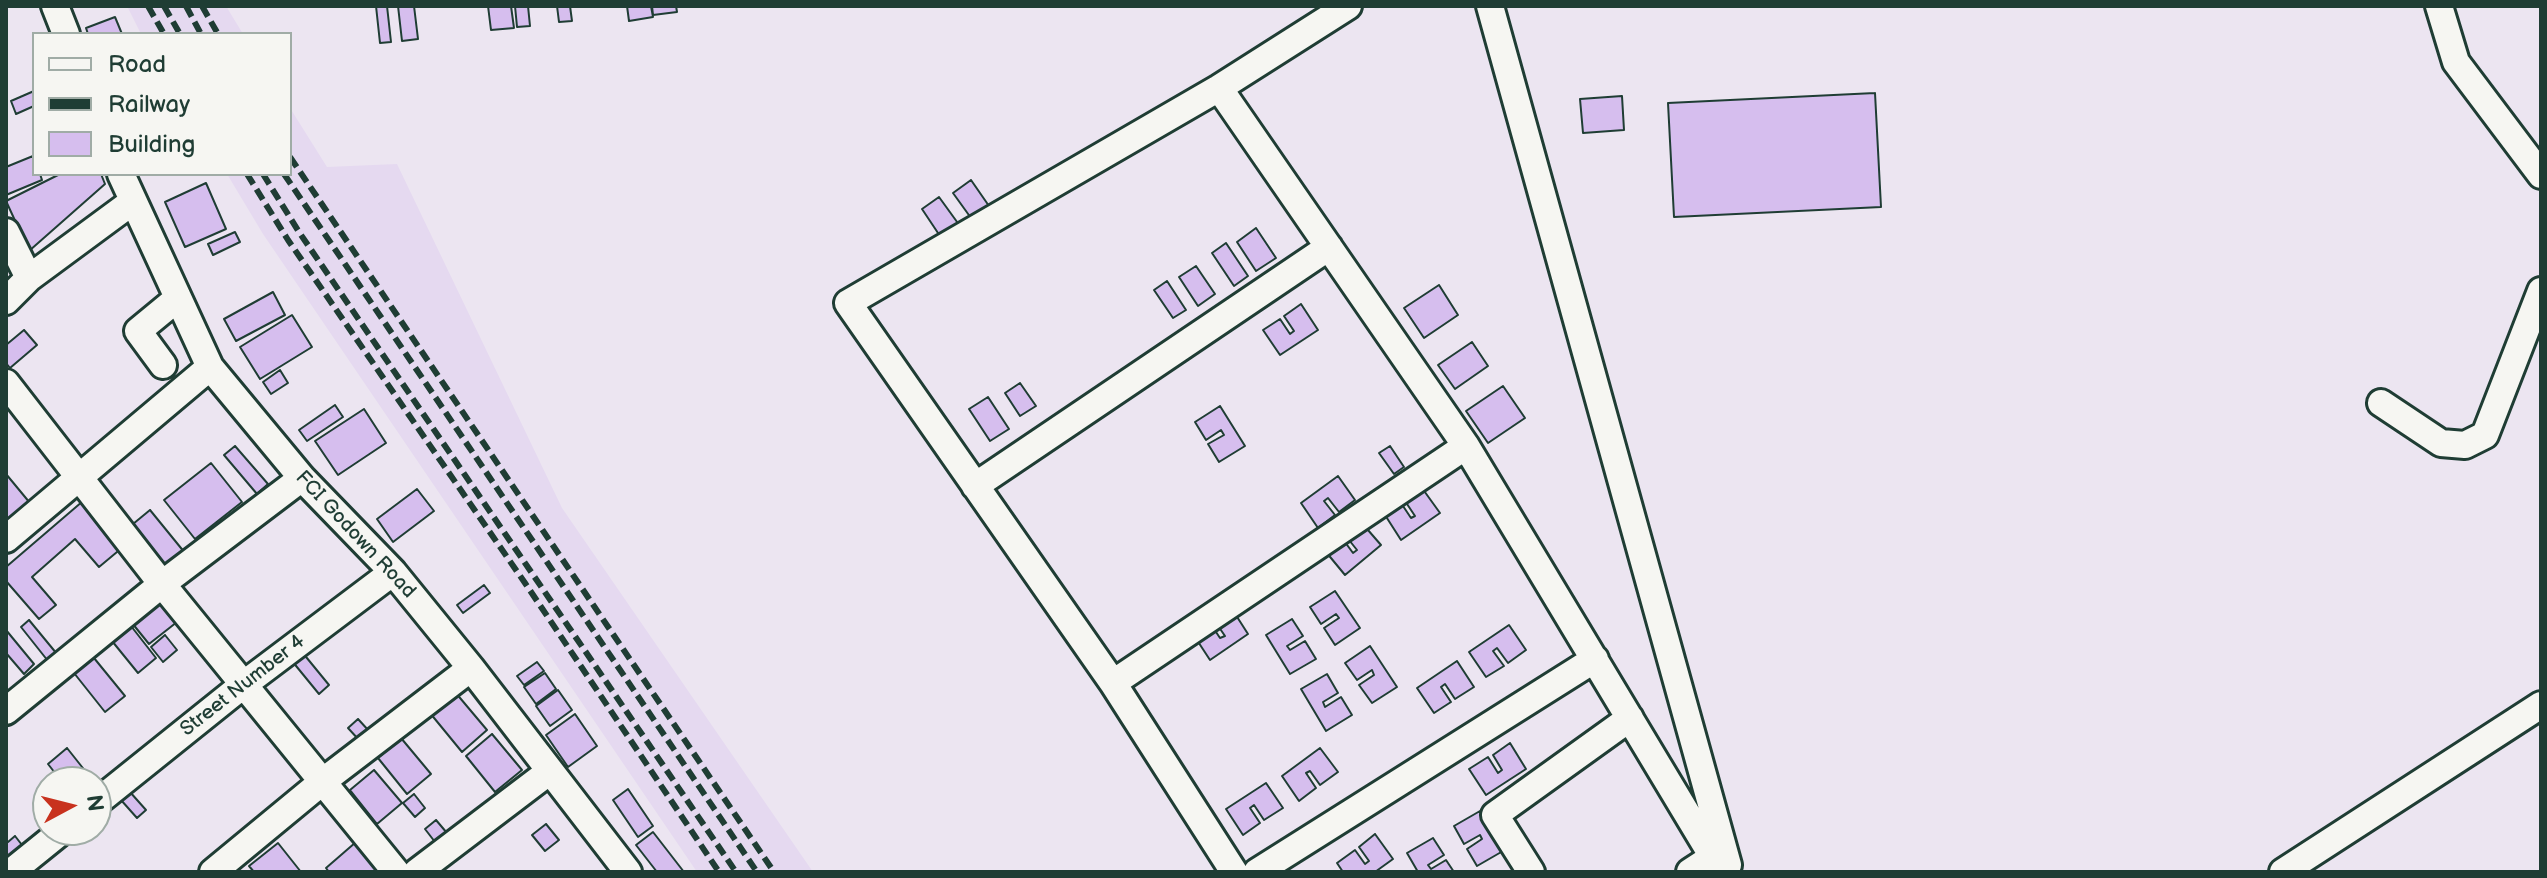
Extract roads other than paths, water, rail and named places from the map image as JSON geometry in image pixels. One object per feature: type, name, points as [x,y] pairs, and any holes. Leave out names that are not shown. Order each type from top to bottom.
[{"type":"street","points":[[55,6],[65,32]]},
{"type":"street","points":[[1234,872],[1113,683],[848,303],[1219,88],[1348,6]]},
{"type":"street","points":[[1490,6],[1722,867]]},
{"type":"street","points":[[2439,6],[2456,62],[2541,175]]},
{"type":"street","points":[[1219,88],[1466,446],[1722,867]]},
{"type":"street","name":"FCI Godown Road","points":[[122,176],[210,367],[302,478],[393,572],[628,872]]},
{"type":"street","points":[[6,301],[29,278],[132,202]]},
{"type":"street","points":[[6,232],[29,278]]},
{"type":"street","points":[[975,486],[1329,247]]},
{"type":"street","points":[[2381,403],[2441,443],[2465,445],[2485,435],[2541,291]]},
{"type":"street","points":[[178,298],[138,331],[168,372],[197,339]]},
{"type":"street","points":[[6,539],[210,367]]},
{"type":"street","points":[[6,383],[162,584],[396,872]]},
{"type":"street","points":[[1113,683],[1466,446]]},
{"type":"street","points":[[6,711],[162,584],[302,478]]},
{"type":"street","name":"Street Number 4","points":[[112,790],[243,685],[393,572]]},
{"type":"street","points":[[1257,872],[1595,659]]},
{"type":"street","points":[[213,872],[322,782],[471,668]]},
{"type":"street","points":[[2283,872],[2541,705]]},
{"type":"street","points":[[1531,872],[1495,815],[1630,718]]},
{"type":"street","points":[[417,872],[550,771]]},
{"type":"street","points":[[11,872],[43,846]]},
{"type":"street","points":[[1690,872],[1722,867]]},
{"type":"railway","points":[[148,6],[163,32]]},
{"type":"railway","points":[[164,6],[179,32]]},
{"type":"railway","points":[[186,6],[200,32]]},
{"type":"railway","points":[[202,6],[217,32]]},
{"type":"railway","points":[[292,160],[774,872]]},
{"type":"railway","points":[[248,176],[288,240],[525,583],[719,872]]},
{"type":"railway","points":[[264,176],[299,232],[736,872]]},
{"type":"railway","points":[[285,176],[757,872]]}]
